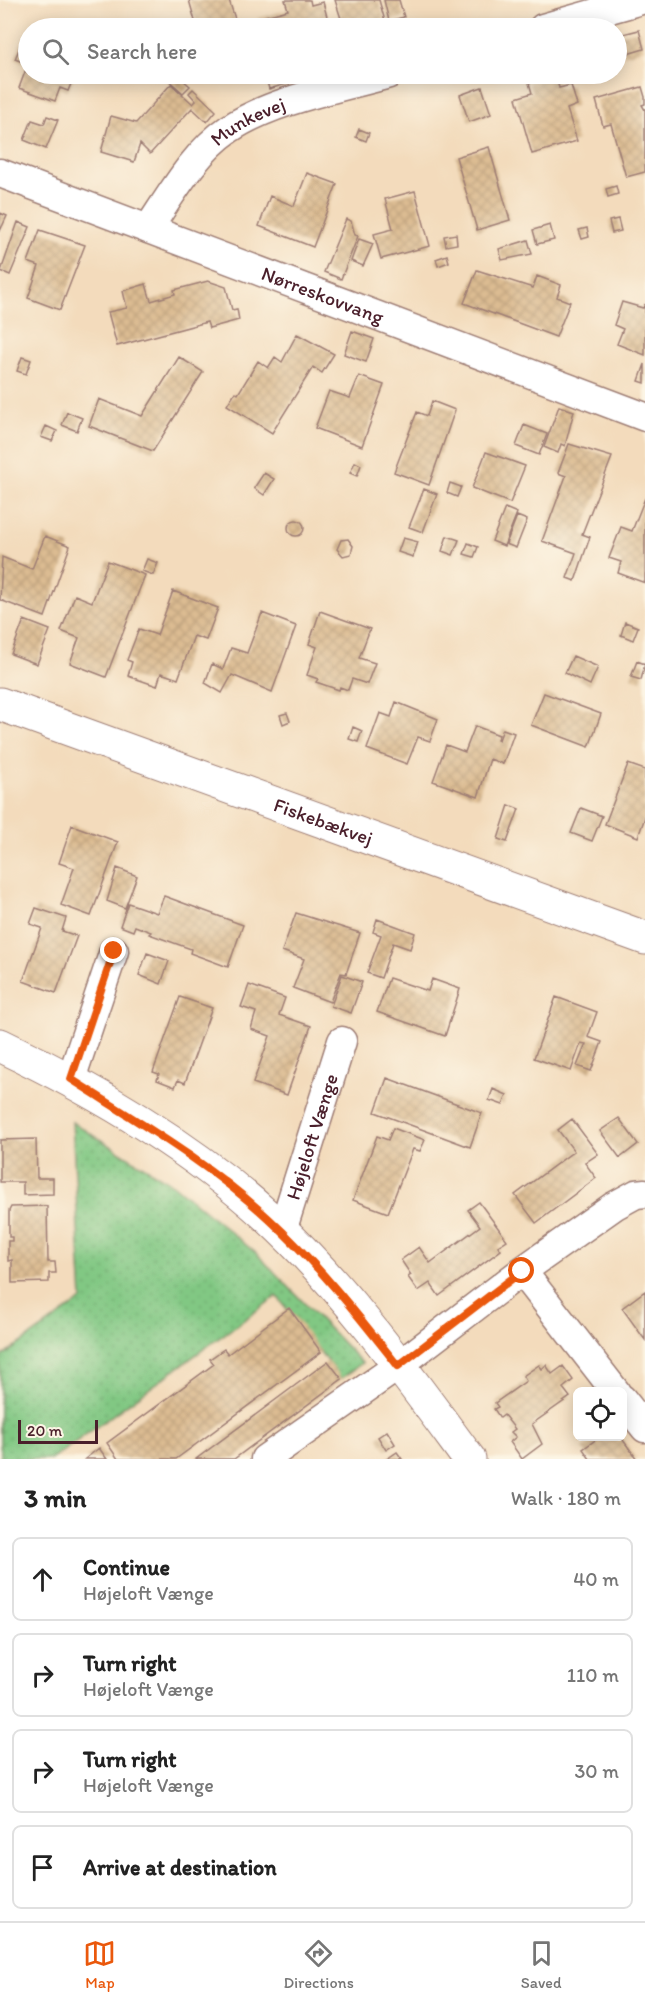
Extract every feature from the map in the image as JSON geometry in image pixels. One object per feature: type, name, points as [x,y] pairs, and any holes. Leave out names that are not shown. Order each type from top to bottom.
[{"type":"street","points":[[578,18],[641,0]]},
{"type":"street","name":"Munkevej","points":[[147,228],[193,163],[228,129],[273,108],[355,84]]},
{"type":"street","name":"Nørreskovvang","points":[[0,173],[645,417]]},
{"type":"street","name":"Fiskebækvej","points":[[0,704],[645,938]]},
{"type":"street","points":[[71,1079],[114,951]]},
{"type":"street","name":"Højeloft Vænge","points":[[282,1231],[342,1041]]},
{"type":"street","name":"Højeloft Vænge","points":[[0,1045],[71,1079],[200,1162],[282,1231],[334,1286],[469,1459]]},
{"type":"street","points":[[267,1459],[398,1366],[522,1271],[614,1206],[636,1194],[645,1193]]},
{"type":"street","points":[[522,1271],[612,1387]]},
{"type":"street","points":[[627,1405],[645,1428]]},
{"type":"green space","points":[[72,1122],[174,1185],[257,1254],[362,1363],[341,1379],[277,1296],[52,1459],[0,1459],[0,1358],[82,1300]]},
{"type":"building","points":[[189,0],[229,0],[235,18],[194,18]]},
{"type":"building","points":[[285,0],[310,0],[311,5],[323,2],[327,18],[258,18],[288,10]]},
{"type":"building","points":[[335,0],[379,0],[384,18],[341,18]]},
{"type":"building","points":[[384,0],[399,0],[404,17],[388,18]]},
{"type":"building","points":[[639,30],[644,49],[627,54],[627,33]]},
{"type":"building","points":[[20,84],[71,84],[68,91],[60,88],[55,101],[19,88]]},
{"type":"building","points":[[171,84],[193,104],[196,101],[189,93],[193,89],[216,111],[207,122],[192,108],[150,154],[140,144],[134,162],[101,152],[111,116],[136,123]]},
{"type":"building","points":[[173,84],[190,86],[183,93]]},
{"type":"building","points":[[268,84],[286,84],[269,89]]},
{"type":"building","points":[[529,84],[558,84],[559,88],[571,85],[577,105],[567,109],[577,141],[532,154],[516,98],[532,93]]},
{"type":"building","points":[[482,87],[491,114],[469,122],[460,95]]},
{"type":"building","points":[[642,87],[645,97],[645,104],[642,105],[645,110],[645,172],[626,177],[611,124],[603,126],[596,100]]},
{"type":"building","points":[[47,116],[58,120],[46,149],[24,140],[32,120],[44,124]]},
{"type":"building","points":[[359,129],[369,133],[366,141],[356,137]]},
{"type":"building","points":[[489,147],[510,220],[477,230],[456,157]]},
{"type":"building","points":[[307,173],[337,184],[313,247],[259,226],[270,196],[294,206]]},
{"type":"building","points":[[616,186],[618,194],[608,197],[606,189]]},
{"type":"building","points":[[415,191],[430,246],[381,259],[374,234],[393,229],[385,199]]},
{"type":"building","points":[[0,213],[7,216],[0,231]]},
{"type":"building","points":[[346,219],[351,221],[355,235],[358,236],[341,279],[324,272]]},
{"type":"building","points":[[618,219],[621,231],[612,233],[609,221]]},
{"type":"building","points":[[18,222],[30,227],[10,275],[1,271]]},
{"type":"building","points":[[550,225],[554,240],[537,244],[533,230]]},
{"type":"building","points":[[587,228],[589,237],[582,239],[579,230]]},
{"type":"building","points":[[40,230],[85,245],[60,310],[28,298],[39,266],[28,262]]},
{"type":"building","points":[[456,234],[457,244],[446,246],[444,236]]},
{"type":"building","points":[[359,239],[373,244],[363,266],[351,261]]},
{"type":"building","points":[[528,240],[532,254],[502,260],[499,249]]},
{"type":"building","points":[[447,255],[449,262],[438,266],[436,259]]},
{"type":"building","points":[[477,270],[533,288],[537,276],[561,285],[557,297],[570,302],[556,337],[464,303]]},
{"type":"building","points":[[208,281],[226,287],[232,310],[237,309],[239,320],[209,328],[207,322],[117,346],[108,312],[127,308],[123,291],[146,284],[151,301],[175,294],[174,290]]},
{"type":"building","points":[[622,302],[643,308],[645,304],[645,355],[617,344],[623,329],[614,325]]},
{"type":"building","points":[[352,331],[374,339],[366,362],[344,354]]},
{"type":"building","points":[[297,334],[334,354],[322,373],[313,367],[272,433],[227,405],[235,392],[238,394],[258,361],[268,368],[275,357],[282,362]]},
{"type":"building","points":[[22,357],[31,360],[26,374],[17,371]]},
{"type":"building","points":[[179,357],[203,372],[153,451],[89,426],[99,399],[142,416]]},
{"type":"building","points":[[645,364],[645,383],[639,381]]},
{"type":"building","points":[[359,376],[384,385],[362,446],[315,428],[329,391],[350,398]]},
{"type":"building","points":[[432,401],[455,410],[429,485],[394,472],[417,412],[427,416]]},
{"type":"building","points":[[559,406],[574,411],[565,446],[561,444],[558,453],[544,447]]},
{"type":"building","points":[[67,412],[82,418],[77,431],[62,425]]},
{"type":"building","points":[[524,425],[547,434],[539,455],[516,446]]},
{"type":"building","points":[[46,426],[57,431],[52,441],[41,437]]},
{"type":"building","points":[[569,444],[612,457],[582,534],[590,537],[575,581],[567,578],[576,553],[542,541],[566,476],[558,473]]},
{"type":"building","points":[[486,452],[525,466],[510,503],[472,488]]},
{"type":"building","points":[[355,462],[361,465],[357,476],[350,473]]},
{"type":"building","points":[[264,473],[274,479],[264,495],[254,488]]},
{"type":"building","points":[[450,483],[461,487],[457,497],[447,493]]},
{"type":"building","points":[[424,489],[437,494],[423,532],[409,527]]},
{"type":"building","points":[[645,498],[645,583],[618,573],[621,562],[609,558],[621,527],[632,531]]},
{"type":"building","points":[[505,508],[517,513],[504,546],[492,541]]},
{"type":"building","points":[[517,516],[527,520],[516,548],[506,544]]},
{"type":"building","points":[[293,520],[299,520],[304,528],[302,534],[293,536],[288,531],[288,525]]},
{"type":"building","points":[[45,536],[70,546],[45,617],[0,600],[2,557],[32,569]]},
{"type":"building","points":[[447,536],[459,540],[453,555],[442,551]]},
{"type":"building","points":[[403,538],[418,542],[413,557],[398,552]]},
{"type":"building","points":[[348,539],[353,546],[351,554],[343,556],[337,549],[341,540]]},
{"type":"building","points":[[468,543],[478,547],[474,557],[464,554]]},
{"type":"building","points":[[147,559],[158,563],[153,575],[142,571]]},
{"type":"building","points":[[108,561],[145,575],[106,677],[70,663],[79,638],[61,631],[75,595],[92,602]]},
{"type":"building","points":[[173,591],[218,608],[206,640],[194,636],[178,679],[161,673],[157,686],[128,676],[132,662],[127,660],[139,629],[157,635]]},
{"type":"building","points":[[320,611],[370,629],[359,658],[375,663],[367,684],[352,679],[348,690],[340,687],[339,690],[316,682],[318,679],[307,675],[317,647],[309,644]]},
{"type":"building","points":[[262,613],[296,626],[272,692],[232,675],[222,693],[205,683],[212,664],[223,669],[231,648],[247,653]]},
{"type":"building","points":[[24,620],[50,630],[37,664],[11,654]]},
{"type":"building","points":[[625,622],[638,627],[633,640],[621,635]]},
{"type":"building","points":[[573,656],[598,667],[590,685],[565,673]]},
{"type":"building","points":[[637,661],[645,664],[641,680],[631,677]]},
{"type":"building","points":[[544,693],[601,714],[589,747],[531,725]]},
{"type":"building","points":[[396,702],[438,719],[430,741],[418,737],[407,764],[367,749],[380,713],[391,717]]},
{"type":"building","points":[[287,713],[290,721],[283,724],[280,715]]},
{"type":"building","points":[[475,726],[499,735],[497,739],[499,740],[503,729],[514,733],[503,764],[490,759],[478,797],[433,781],[446,745],[465,752]]},
{"type":"building","points":[[353,727],[362,731],[358,742],[349,739]]},
{"type":"building","points":[[628,764],[645,770],[645,817],[638,837],[605,824]]},
{"type":"building","points":[[509,805],[519,809],[507,842],[498,839]]},
{"type":"building","points":[[581,808],[602,816],[592,841],[571,833]]},
{"type":"building","points":[[72,825],[118,842],[91,916],[61,905],[74,868],[59,863]]},
{"type":"building","points":[[117,868],[137,876],[125,908],[107,901]]},
{"type":"building","points":[[164,896],[243,925],[228,967],[190,953],[191,949],[149,934],[151,932],[135,926],[133,931],[120,926],[128,903],[157,913]]},
{"type":"building","points":[[36,908],[66,918],[62,931],[77,936],[56,993],[23,981],[42,928],[30,924]]},
{"type":"building","points":[[296,913],[360,933],[346,974],[341,973],[330,1002],[293,988],[304,959],[282,951]]},
{"type":"building","points":[[377,919],[415,933],[410,949],[393,943],[381,978],[367,973],[381,935],[373,932]]},
{"type":"building","points":[[147,953],[169,961],[161,984],[139,975]]},
{"type":"building","points":[[342,975],[362,982],[351,1013],[331,1006]]},
{"type":"building","points":[[389,978],[428,991],[432,979],[460,989],[445,1036],[377,1012]]},
{"type":"building","points":[[249,985],[285,998],[279,1015],[311,1026],[287,1095],[253,1083],[270,1036],[251,1029],[256,1012],[241,1007]]},
{"type":"building","points":[[180,997],[212,1008],[185,1083],[178,1080],[175,1087],[157,1080],[159,1074],[153,1072]]},
{"type":"building","points":[[556,997],[597,1012],[588,1037],[602,1042],[591,1071],[577,1066],[586,1044],[581,1043],[571,1071],[534,1058]]},
{"type":"building","points":[[387,1078],[482,1113],[470,1147],[375,1112]]},
{"type":"building","points":[[493,1089],[507,1095],[503,1105],[489,1100]]},
{"type":"building","points":[[619,1118],[638,1144],[620,1158],[600,1131]]},
{"type":"building","points":[[572,1119],[598,1154],[585,1163],[596,1178],[536,1223],[515,1195],[574,1151],[558,1130]]},
{"type":"building","points":[[393,1128],[425,1140],[420,1151],[413,1149],[388,1213],[353,1200],[377,1136],[388,1140]]},
{"type":"building","points":[[36,1139],[37,1178],[53,1178],[53,1194],[23,1195],[23,1182],[0,1182],[0,1140]]},
{"type":"building","points":[[479,1202],[507,1240],[498,1246],[501,1250],[439,1296],[430,1283],[418,1291],[408,1277],[411,1275],[401,1260],[419,1247],[430,1263],[480,1226],[468,1210]]},
{"type":"building","points":[[47,1206],[48,1262],[55,1262],[56,1273],[49,1273],[49,1282],[12,1283],[12,1260],[8,1261],[8,1241],[12,1241],[12,1237],[9,1237],[9,1211],[11,1207]]},
{"type":"building","points":[[645,1291],[645,1340],[622,1308]]},
{"type":"building","points":[[289,1308],[321,1352],[176,1459],[118,1459],[107,1443],[214,1364],[210,1359],[224,1349],[228,1354]]},
{"type":"building","points":[[328,1361],[342,1379],[234,1459],[196,1459]]},
{"type":"building","points":[[539,1365],[542,1369],[546,1365],[552,1374],[563,1366],[573,1380],[563,1388],[570,1397],[532,1424],[542,1444],[522,1459],[510,1442],[516,1437],[511,1432],[515,1429],[504,1415],[500,1418],[494,1409],[498,1407],[495,1403],[526,1381],[523,1376]]},
{"type":"building","points":[[387,1431],[395,1444],[386,1450],[378,1437]]},
{"type":"building","points":[[594,1441],[624,1441],[637,1459],[590,1459],[583,1449]]},
{"type":"building","points":[[99,1448],[107,1459],[85,1459]]},
{"type":"building","points":[[397,1452],[402,1459],[387,1459]]},
{"type":"route","points":[[114,951],[71,1079],[200,1162],[267,1217],[334,1286],[398,1366],[522,1271]]}]
